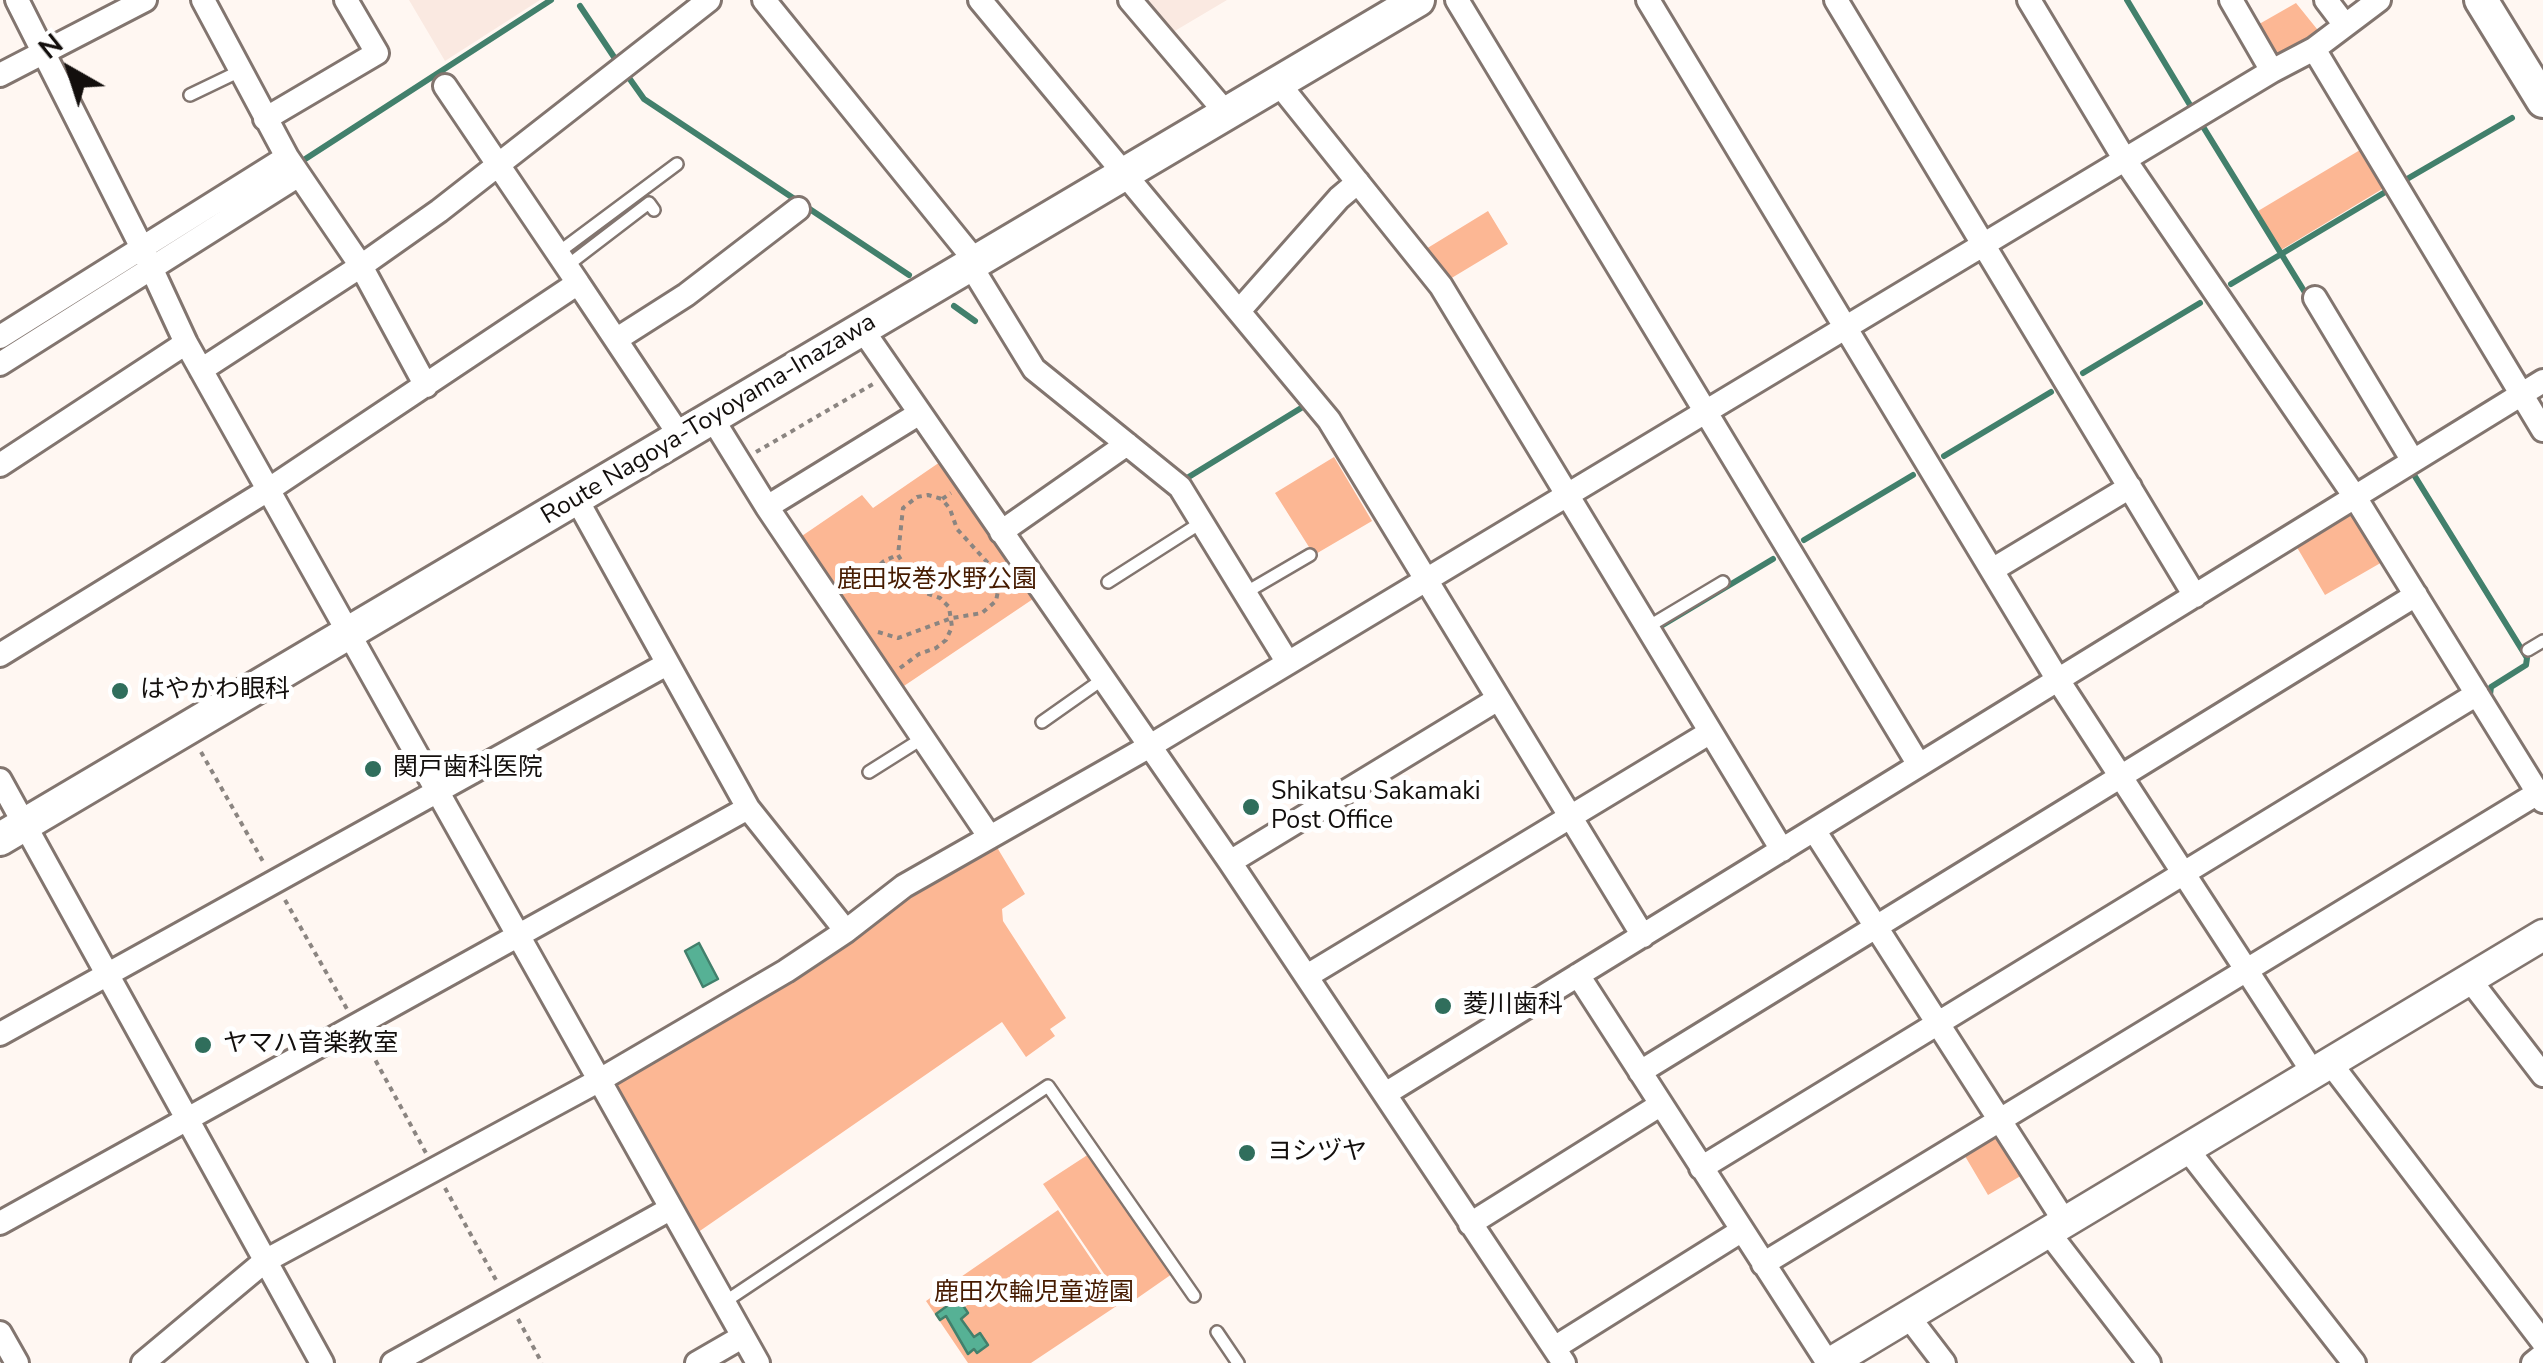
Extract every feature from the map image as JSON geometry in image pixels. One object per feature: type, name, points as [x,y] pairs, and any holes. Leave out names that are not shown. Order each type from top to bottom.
[{"type":"main road","name":"Route Nagoya-Toyoyama-Inazawa","points":[[12,832],[1418,0]]},
{"type":"main road","points":[[2482,0],[2543,101]]},
{"type":"street","points":[[16,0],[186,343],[758,1363]]},
{"type":"street","points":[[0,74],[146,0]]},
{"type":"street","points":[[203,0],[266,120],[362,266],[426,386]]},
{"type":"street","points":[[266,120],[377,53],[346,0]]},
{"type":"street","points":[[201,370],[439,211],[684,8],[709,0]]},
{"type":"street","points":[[764,0],[974,264],[1034,370],[1180,487],[1288,663]]},
{"type":"street","points":[[980,0],[1329,420],[1643,936]]},
{"type":"street","points":[[1130,0],[1227,114]]},
{"type":"street","points":[[1457,0],[1919,766]]},
{"type":"street","points":[[1648,0],[2058,680],[2246,970],[2543,1342]]},
{"type":"street","points":[[1836,0],[2194,596]]},
{"type":"street","points":[[1763,1264],[2246,970],[2540,797],[2355,497],[2125,160],[2028,0]]},
{"type":"street","points":[[2231,0],[2272,72]]},
{"type":"street","points":[[2326,0],[2345,25]]},
{"type":"street","points":[[144,1363],[265,1261],[598,1081],[786,971],[904,886],[1150,746],[2314,49],[2380,0]]},
{"type":"street","points":[[2314,49],[2543,430]]},
{"type":"street","points":[[1280,84],[1440,286],[1782,850]]},
{"type":"street","points":[[445,86],[680,436]]},
{"type":"street","points":[[0,364],[146,258],[293,166]]},
{"type":"street","points":[[1238,311],[1339,198],[1358,182]]},
{"type":"street","points":[[617,339],[686,296],[798,209]]},
{"type":"street","points":[[1,335],[146,258]]},
{"type":"street","points":[[0,655],[268,490],[426,386],[568,267]]},
{"type":"street","points":[[2314,298],[2413,461]]},
{"type":"street","points":[[862,329],[1230,862],[1559,1356],[1741,1231]]},
{"type":"street","points":[[0,466],[186,343]]},
{"type":"street","points":[[1386,1094],[2543,381]]},
{"type":"street","points":[[767,508],[920,413]]},
{"type":"street","points":[[712,418],[767,508],[989,836]]},
{"type":"street","points":[[1002,532],[1127,444]]},
{"type":"street","points":[[1992,570],[2130,487]]},
{"type":"street","points":[[576,498],[748,808],[846,931]]},
{"type":"street","points":[[1640,1072],[2416,594]]},
{"type":"street","points":[[0,1034],[667,664]]},
{"type":"street","points":[[1701,1168],[2477,694]]},
{"type":"street","points":[[1230,862],[1498,699]]},
{"type":"street","points":[[1307,976],[1710,733]]},
{"type":"street","points":[[0,780],[12,832],[108,975],[322,1363]]},
{"type":"street","points":[[0,1223],[748,808]]},
{"type":"street","points":[[1814,830],[2000,1120],[2057,1228],[2149,1363]]},
{"type":"street","points":[[1578,976],[1829,1363],[2543,935]]},
{"type":"street","points":[[2470,980],[2543,1075]]},
{"type":"street","points":[[1470,1224],[1660,1105]]},
{"type":"street","points":[[2187,1149],[2354,1363]]},
{"type":"street","points":[[393,1363],[670,1209]]},
{"type":"street","points":[[1908,1316],[1944,1363]]},
{"type":"street","points":[[0,1333],[17,1363]]},
{"type":"street","points":[[697,1363],[742,1337]]},
{"type":"street","points":[[2532,1363],[2543,1355]]},
{"type":"lane","points":[[190,95],[240,71]]},
{"type":"lane","points":[[568,267],[678,164]]},
{"type":"lane","points":[[568,267],[649,203],[654,210]]},
{"type":"lane","points":[[1108,582],[1202,522]]},
{"type":"lane","points":[[1245,592],[1310,554]]},
{"type":"lane","points":[[1646,628],[1722,582]]},
{"type":"lane","points":[[2528,650],[2543,641]]},
{"type":"lane","points":[[1042,722],[1103,679]]},
{"type":"lane","points":[[870,772],[923,738]]},
{"type":"lane","points":[[723,1304],[1048,1086],[1194,1296]]},
{"type":"lane","points":[[1217,1332],[1238,1363]]},
{"type":"path","points":[[739,462],[892,372]]},
{"type":"path","points":[[942,500],[966,480]]},
{"type":"path","points":[[872,627],[880,634],[898,638],[952,618],[972,616],[996,600],[1000,582],[987,560],[957,529],[942,500],[928,494],[903,508],[898,555],[915,586],[925,595],[944,601],[952,618],[946,640],[910,660],[884,681]]},
{"type":"path","points":[[823,591],[854,584],[898,555]]},
{"type":"shaded area","points":[[409,0],[540,0],[445,61]]},
{"type":"shaded area","points":[[1137,0],[1227,0],[1168,35]]},
{"type":"shaded area","points":[[699,943],[718,979],[703,987],[685,951]]},
{"type":"shaded area","points":[[958,1298],[968,1313],[961,1319],[974,1337],[980,1333],[988,1345],[977,1353],[974,1349],[968,1354],[946,1316],[940,1320],[936,1314]]},
{"type":"green space","points":[[2296,3],[2321,34],[2282,59],[2270,57],[2254,27]]},
{"type":"green space","points":[[2365,147],[2389,185],[2281,250],[2258,211]]},
{"type":"green space","points":[[1488,211],[1508,244],[1445,282],[1421,252]]},
{"type":"green space","points":[[1334,457],[1372,521],[1314,555],[1275,493]]},
{"type":"green space","name":"鹿田坂巻水野公園","points":[[940,462],[1033,599],[898,690],[796,540],[862,495],[873,508]]},
{"type":"green space","points":[[2344,514],[2355,515],[2384,561],[2325,595],[2295,544]]},
{"type":"green space","points":[[995,844],[1025,894],[1002,909],[1003,921],[1066,1018],[1050,1029],[1055,1036],[1026,1057],[1002,1022],[694,1235],[612,1083]]},
{"type":"green space","points":[[1990,1134],[1999,1135],[2024,1174],[1988,1195],[1962,1151]]},
{"type":"green space","points":[[1089,1154],[1172,1274],[1126,1306],[1043,1184]]},
{"type":"green space","name":"鹿田次輪児童遊園","points":[[1058,1210],[1121,1303],[1031,1363],[968,1363],[926,1301]]},
{"type":"waterway","points":[[296,165],[551,0]]},
{"type":"waterway","points":[[2127,0],[2193,110]]},
{"type":"waterway","points":[[580,6],[618,63]]},
{"type":"waterway","points":[[627,75],[644,99],[909,275]]},
{"type":"waterway","points":[[2407,179],[2512,118]]},
{"type":"waterway","points":[[2202,125],[2309,299]]},
{"type":"waterway","points":[[2231,284],[2387,191]]},
{"type":"waterway","points":[[2083,373],[2200,303]]},
{"type":"waterway","points":[[954,306],[975,321]]},
{"type":"waterway","points":[[1944,456],[2051,392]]},
{"type":"waterway","points":[[1187,478],[1306,405],[1308,408]]},
{"type":"waterway","points":[[2411,470],[2527,658],[2526,665],[2491,687],[2490,695]]},
{"type":"waterway","points":[[1804,540],[1913,475]]},
{"type":"waterway","points":[[1656,629],[1773,559]]},
{"type":"place","name":"はやかわ眼科","points":[[120,691]]},
{"type":"place","name":"関戸歯科医院","points":[[373,769]]},
{"type":"place","name":"Shikatsu Sakamaki Post Office","points":[[1251,807]]},
{"type":"place","name":"菱川歯科","points":[[1443,1006]]},
{"type":"place","name":"ヤマハ音楽教室","points":[[203,1045]]},
{"type":"place","name":"ヨシヅヤ","points":[[1247,1153]]}]
